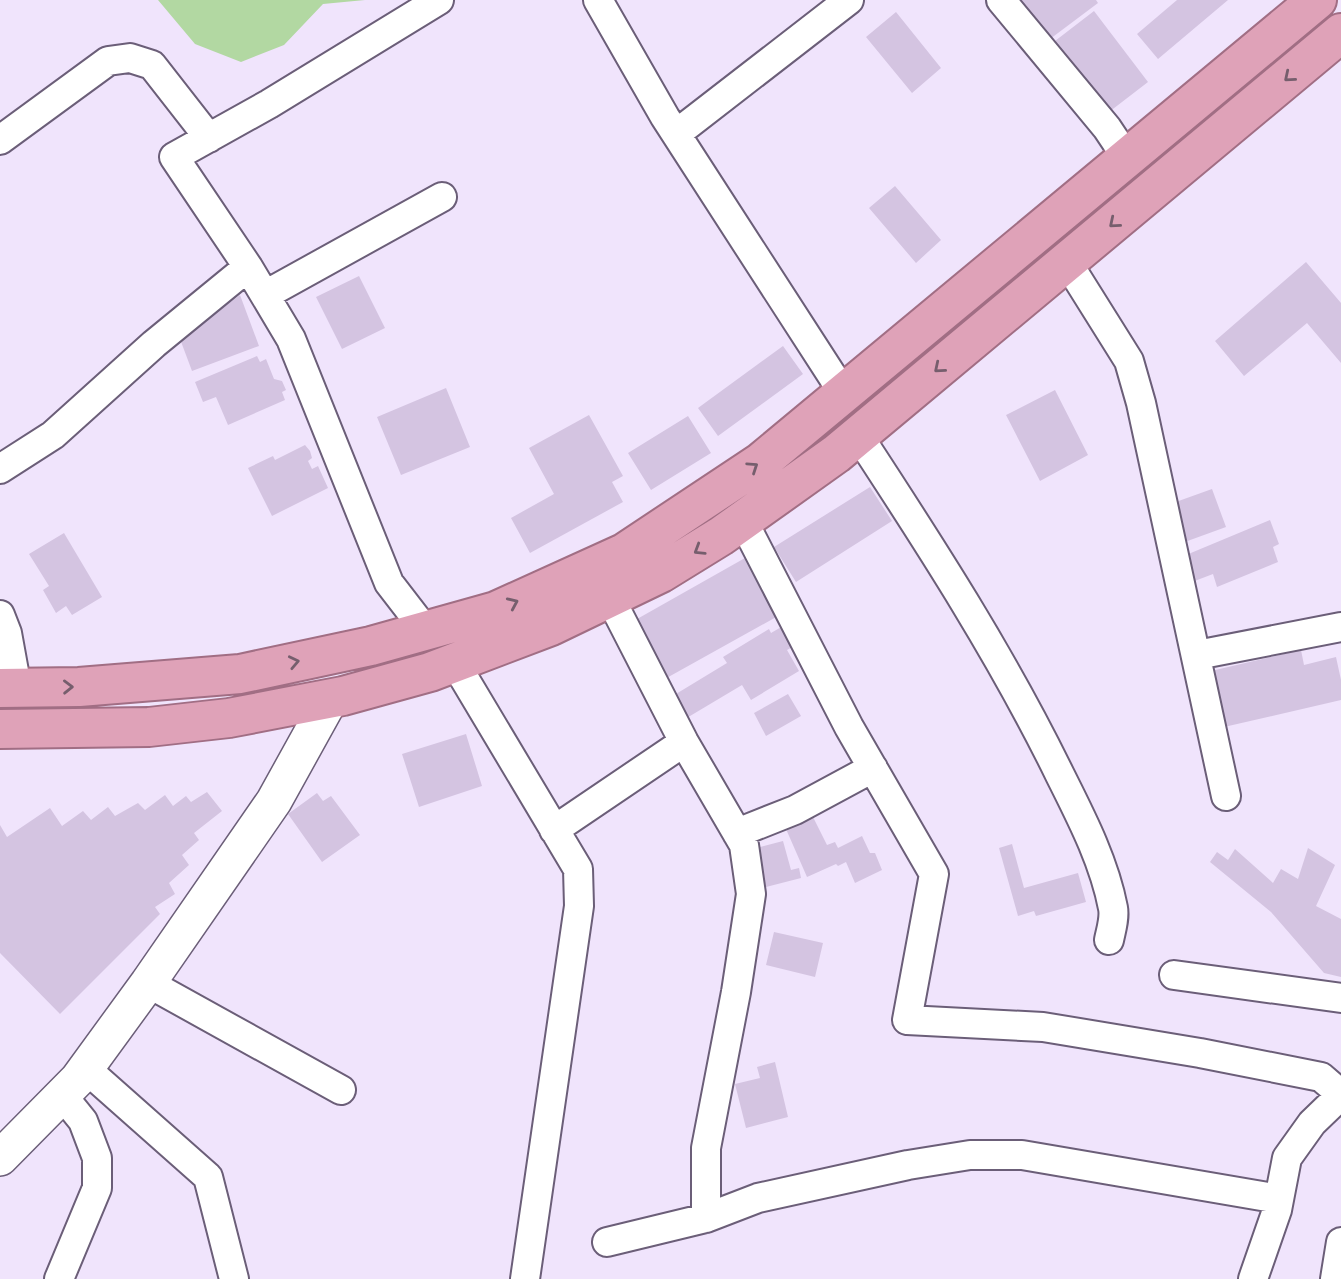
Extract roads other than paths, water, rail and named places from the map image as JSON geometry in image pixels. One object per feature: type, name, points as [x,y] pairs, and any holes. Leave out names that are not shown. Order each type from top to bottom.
[{"type":"highway","points":[[9,688],[79,687],[240,674],[371,646],[496,611],[624,553],[761,462],[1317,0]]},
{"type":"highway","points":[[0,729],[149,727],[229,718],[331,698],[455,663],[551,626],[661,573],[743,521],[858,435],[1341,33]]},
{"type":"street","points":[[426,631],[389,583],[291,339],[248,267],[174,157],[270,104],[439,0]]},
{"type":"street","points":[[598,0],[676,134],[844,394]]},
{"type":"street","points":[[676,134],[849,0]]},
{"type":"street","points":[[1001,0],[1107,128],[1127,158]]},
{"type":"street","points":[[0,140],[108,61],[130,58],[152,65],[209,138]]},
{"type":"street","points":[[265,295],[442,197]]},
{"type":"street","points":[[1067,262],[1129,361],[1141,403],[1226,796]]},
{"type":"street","points":[[0,469],[53,435],[154,344],[248,267]]},
{"type":"street","points":[[858,435],[933,549],[1039,732],[1087,830],[1103,872],[1114,912],[1110,940]]},
{"type":"street","points":[[743,521],[849,727],[934,874],[907,1020],[1042,1027],[1187,1050],[1321,1077],[1341,1095],[1311,1123],[1287,1158],[1279,1199],[1253,1279]]},
{"type":"street","points":[[610,598],[684,742],[744,845],[751,894],[736,992],[706,1148],[706,1218]]},
{"type":"street","points":[[0,615],[7,634],[9,688]]},
{"type":"street","points":[[1197,655],[1341,626]]},
{"type":"street","points":[[455,663],[578,869],[579,906],[525,1279]]},
{"type":"street","points":[[0,1158],[85,1068],[148,983],[274,801],[331,698]]},
{"type":"street","points":[[554,830],[684,742]]},
{"type":"street","points":[[737,833],[795,810],[873,768]]},
{"type":"street","points":[[1174,975],[1341,998]]},
{"type":"street","points":[[148,983],[341,1090]]},
{"type":"street","points":[[85,1068],[208,1177],[233,1279]]},
{"type":"street","points":[[60,1279],[97,1188],[97,1158],[83,1121],[62,1095]]},
{"type":"street","points":[[607,1242],[706,1218],[758,1198],[908,1165],[970,1155],[1021,1155],[1279,1199]]},
{"type":"street","points":[[1335,1279],[1341,1242]]}]
